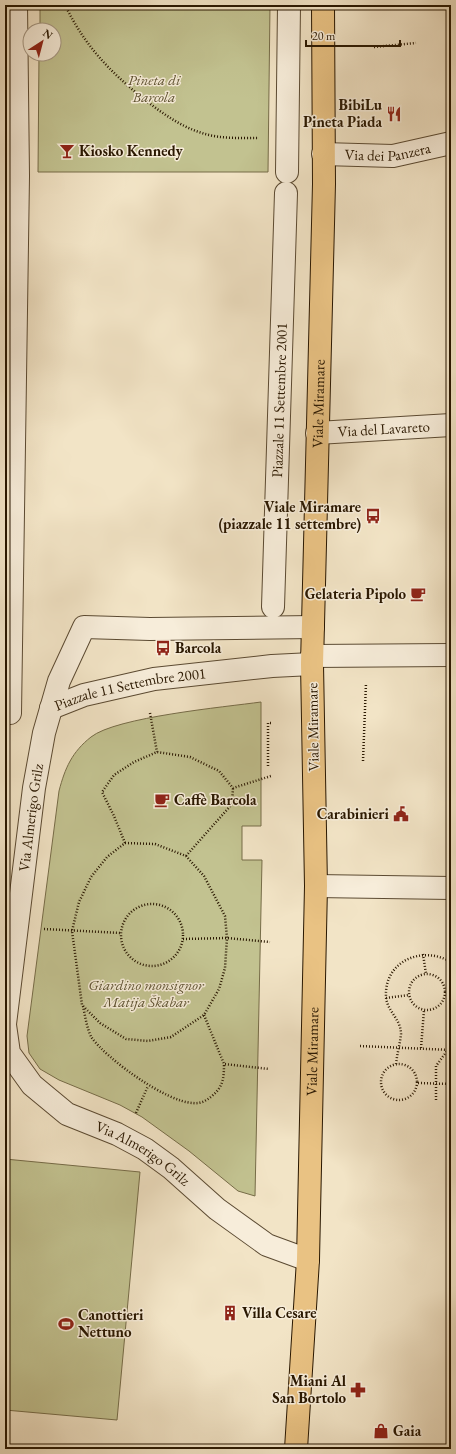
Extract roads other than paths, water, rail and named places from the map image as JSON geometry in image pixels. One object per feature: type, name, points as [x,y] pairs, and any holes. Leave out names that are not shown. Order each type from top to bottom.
[{"type":"main road","name":"Viale Miramare","points":[[296,1449],[308,1260],[316,886],[312,660],[323,154],[323,5]]},
{"type":"street","points":[[8,712],[11,176],[16,5]]},
{"type":"street","name":"Piazzale 11 Settembre 2001","points":[[273,607],[286,182],[283,7]]},
{"type":"street","name":"Via dei Panzera","points":[[323,154],[394,156],[451,143]]},
{"type":"street","name":"Via del Lavareto","points":[[317,433],[451,425]]},
{"type":"street","name":"Piazzale 11 Settembre 2001","points":[[51,708],[70,655],[84,627],[150,629],[313,627]]},
{"type":"street","name":"Piazzale 11 Settembre 2001","points":[[51,708],[84,695],[154,679],[312,660],[451,655]]},
{"type":"street","name":"Via Almerigo Grilz","points":[[51,708],[44,732],[34,788],[5,1024],[9,1053],[32,1086],[67,1114],[117,1134],[145,1149],[171,1168],[217,1209],[268,1245],[308,1260]]},
{"type":"street","points":[[316,886],[451,888]]},
{"type":"place","name":"BibiLu Pineta Piada","points":[[394,114]]},
{"type":"place","name":"Kiosko Kennedy","points":[[67,151]]},
{"type":"place","name":"Viale Miramare (piazzale 11 settembre)","points":[[373,516]]},
{"type":"place","name":"Gelateria Pipolo","points":[[418,594]]},
{"type":"place","name":"Barcola","points":[[163,648]]},
{"type":"place","name":"Caffè Barcola","points":[[162,800]]},
{"type":"place","name":"Carabinieri","points":[[401,814]]},
{"type":"place","name":"Villa Cesare","points":[[230,1313]]},
{"type":"place","name":"Canottieri Nettuno","points":[[66,1324]]},
{"type":"place","name":"Miani Al San Bortolo","points":[[358,1390]]},
{"type":"place","name":"Gaia","points":[[381,1431]]},
{"type":"park label","name":"Pineta di Barcola","points":[[154,88]]},
{"type":"park label","name":"Giardino monsignor Matija Škabar","points":[[146,994]]}]
